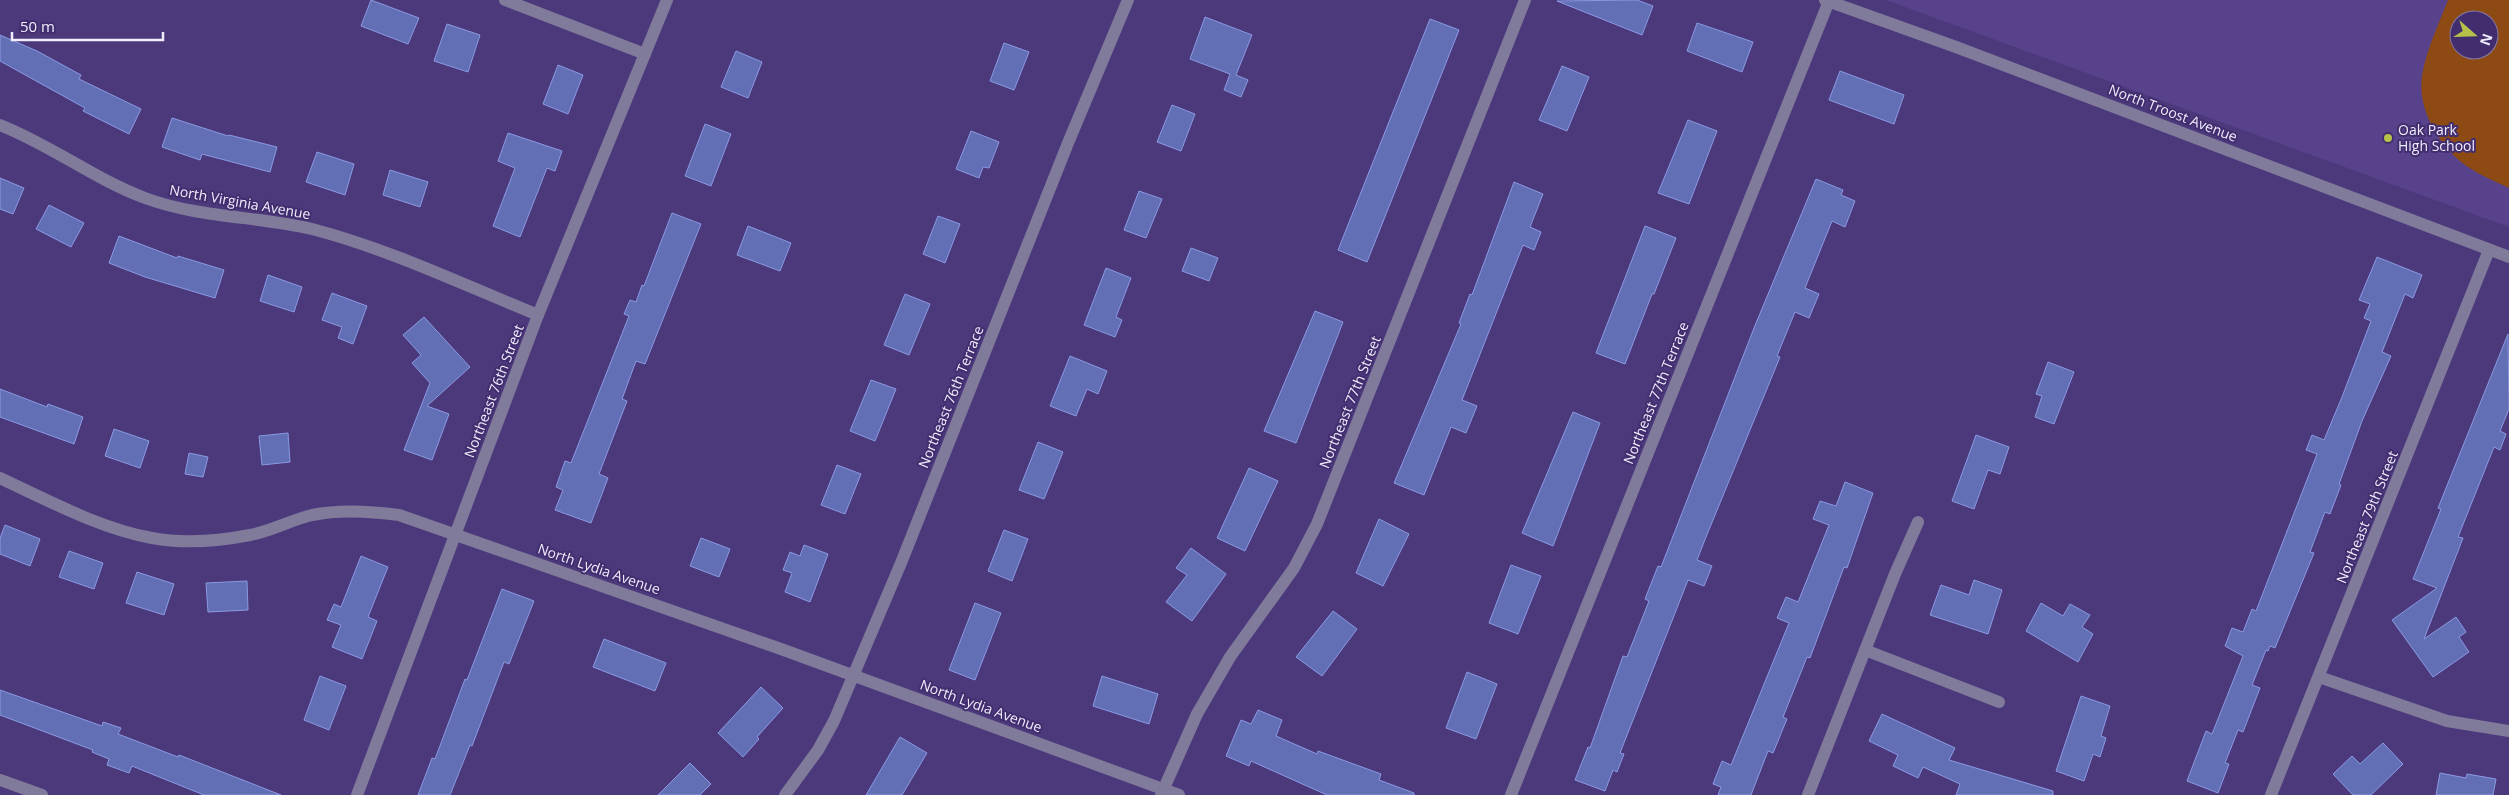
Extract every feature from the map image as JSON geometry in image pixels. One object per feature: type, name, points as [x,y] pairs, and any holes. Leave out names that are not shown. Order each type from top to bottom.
[{"type":"street","points":[[505,0],[644,54]]},
{"type":"street","name":"Northeast 76th Street","points":[[357,795],[538,315],[667,0]]},
{"type":"street","name":"Northeast 76th Terrace","points":[[785,795],[818,750],[834,721],[941,463],[1068,143],[1128,0]]},
{"type":"street","name":"Northeast 77th Street","points":[[1162,792],[1197,714],[1230,657],[1294,568],[1318,524],[1526,0]]},
{"type":"street","name":"North Troost Avenue","points":[[1827,1],[1975,54],[2509,257]]},
{"type":"street","name":"Northeast 77th Terrace","points":[[1512,795],[1827,1]]},
{"type":"street","name":"North Virginia Avenue","points":[[0,125],[51,149],[108,183],[146,198],[186,210],[226,217],[271,221],[313,230],[366,246],[538,315]]},
{"type":"street","name":"Northeast 79th Street","points":[[2271,795],[2489,250]]},
{"type":"street","name":"North Lydia Avenue","points":[[0,478],[57,505],[151,538],[180,541],[224,540],[253,535],[311,515],[339,511],[369,511],[399,515],[853,675],[1162,792],[1179,795]]},
{"type":"street","points":[[1808,795],[1918,522]]},
{"type":"street","points":[[1865,650],[1999,702]]},
{"type":"street","points":[[2319,677],[2447,721],[2509,731]]},
{"type":"street","points":[[0,780],[42,795]]},
{"type":"shaded area","name":"Oak Park High School","points":[[1886,0],[2509,0],[2509,227]]},
{"type":"shaded area","points":[[2448,0],[2509,0],[2509,188],[2475,171],[2455,157],[2432,126],[2423,101],[2421,89],[2424,66]]},
{"type":"building","points":[[371,0],[419,18],[408,44],[361,26]]},
{"type":"building","points":[[1637,0],[1653,6],[1642,35],[1557,1]]},
{"type":"building","points":[[1205,17],[1252,35],[1236,75],[1248,80],[1241,97],[1224,90],[1230,74],[1190,59]]},
{"type":"building","points":[[1430,19],[1459,30],[1367,262],[1338,250]]},
{"type":"building","points":[[1697,23],[1753,42],[1742,72],[1687,51]]},
{"type":"building","points":[[447,24],[480,35],[468,72],[434,61]]},
{"type":"building","points":[[0,35],[37,51],[81,75],[79,79],[141,109],[129,134],[83,111],[85,108],[0,61]]},
{"type":"building","points":[[1004,43],[1029,52],[1014,90],[990,81]]},
{"type":"building","points":[[736,51],[762,62],[748,98],[721,87]]},
{"type":"building","points":[[558,65],[583,75],[568,114],[543,104]]},
{"type":"building","points":[[1562,66],[1589,77],[1567,131],[1539,120]]},
{"type":"building","points":[[1840,71],[1904,95],[1894,124],[1829,100]]},
{"type":"building","points":[[1172,105],[1195,114],[1181,151],[1157,142]]},
{"type":"building","points":[[172,118],[228,136],[277,147],[270,172],[202,154],[200,160],[162,147]]},
{"type":"building","points":[[1688,120],[1717,131],[1689,204],[1658,193]]},
{"type":"building","points":[[705,124],[731,134],[711,186],[685,176]]},
{"type":"building","points":[[971,131],[999,142],[989,168],[983,167],[979,178],[956,169]]},
{"type":"building","points":[[508,133],[562,151],[555,171],[547,168],[520,237],[493,226],[515,168],[498,161]]},
{"type":"building","points":[[317,152],[354,164],[345,195],[306,182]]},
{"type":"building","points":[[390,170],[428,182],[420,207],[383,195]]},
{"type":"building","points":[[0,178],[24,188],[13,214],[0,209]]},
{"type":"building","points":[[1816,179],[1843,190],[1841,195],[1855,201],[1845,227],[1832,221],[1805,288],[1819,294],[1809,318],[1795,312],[1777,356],[1780,357],[1706,537],[1697,560],[1712,566],[1704,586],[1688,580],[1620,753],[1624,754],[1617,772],[1613,770],[1605,791],[1575,780],[1588,747],[1590,748],[1623,656],[1627,657],[1649,601],[1645,599],[1658,566],[1661,567],[1754,328]]},
{"type":"building","points":[[1514,182],[1543,194],[1530,227],[1541,232],[1534,250],[1523,245],[1462,400],[1477,406],[1466,433],[1451,427],[1424,495],[1394,483],[1461,324],[1459,323],[1470,294],[1472,295]]},
{"type":"building","points":[[1139,191],[1162,199],[1146,238],[1124,230]]},
{"type":"building","points":[[49,205],[84,223],[71,247],[36,229]]},
{"type":"building","points":[[672,213],[701,224],[645,364],[636,361],[622,399],[627,401],[599,474],[608,478],[591,523],[555,510],[563,490],[556,487],[565,461],[571,463],[629,316],[624,314],[630,300],[636,302],[642,285],[644,286]]},
{"type":"building","points":[[938,216],[960,224],[945,263],[923,254]]},
{"type":"building","points":[[748,226],[791,243],[780,271],[737,255]]},
{"type":"building","points":[[1645,226],[1676,238],[1625,364],[1596,353]]},
{"type":"building","points":[[119,236],[177,258],[178,256],[224,270],[215,298],[145,277],[109,263]]},
{"type":"building","points":[[1191,248],[1218,258],[1209,281],[1182,271]]},
{"type":"building","points":[[2377,257],[2422,275],[2413,298],[2405,294],[2382,352],[2391,356],[2362,421],[2330,514],[2325,512],[2310,552],[2314,553],[2275,648],[2270,646],[2268,651],[2266,650],[2252,685],[2260,688],[2243,732],[2238,730],[2225,763],[2229,764],[2218,793],[2187,781],[2206,731],[2212,734],[2243,656],[2225,646],[2232,628],[2243,632],[2252,609],[2256,611],[2317,454],[2306,450],[2312,435],[2324,440],[2342,397],[2371,321],[2364,318],[2370,304],[2359,300]]},
{"type":"building","points":[[1106,268],[1131,278],[1116,317],[1122,320],[1115,337],[1084,325]]},
{"type":"building","points":[[268,275],[302,287],[294,312],[260,301]]},
{"type":"building","points":[[332,293],[367,306],[353,344],[338,338],[342,327],[322,320]]},
{"type":"building","points":[[905,294],[930,304],[909,355],[884,345]]},
{"type":"building","points":[[1315,311],[1343,322],[1296,443],[1264,431]]},
{"type":"building","points":[[424,317],[470,367],[427,406],[449,414],[432,460],[404,450],[430,383],[412,363],[421,355],[403,335]]},
{"type":"building","points":[[2508,334],[2509,409],[2500,431],[2506,434],[2500,450],[2494,447],[2458,537],[2463,538],[2424,639],[2456,617],[2466,632],[2459,637],[2469,652],[2433,677],[2392,620],[2437,588],[2413,579],[2441,509],[2438,508]]},
{"type":"building","points":[[1070,356],[1107,371],[1098,394],[1087,389],[1076,416],[1050,406]]},
{"type":"building","points":[[2048,362],[2074,372],[2054,424],[2035,417],[2042,396],[2036,394]]},
{"type":"building","points":[[871,380],[896,389],[875,441],[850,431]]},
{"type":"building","points":[[0,389],[47,407],[48,404],[83,417],[74,444],[0,417]]},
{"type":"building","points":[[1573,412],[1600,423],[1553,546],[1522,533]]},
{"type":"building","points":[[114,429],[149,441],[140,468],[105,456]]},
{"type":"building","points":[[288,433],[290,462],[262,465],[259,436]]},
{"type":"building","points":[[1976,435],[2009,447],[2000,474],[1988,470],[1974,509],[1952,501]]},
{"type":"building","points":[[1038,442],[1063,452],[1044,499],[1019,490]]},
{"type":"building","points":[[189,453],[208,457],[203,477],[185,474]]},
{"type":"building","points":[[837,465],[861,474],[845,514],[821,505]]},
{"type":"building","points":[[1249,468],[1278,481],[1245,551],[1217,538]]},
{"type":"building","points":[[1845,482],[1873,493],[1847,568],[1844,567],[1810,658],[1807,657],[1783,717],[1787,719],[1773,753],[1768,751],[1751,795],[1718,795],[1721,787],[1713,784],[1722,761],[1731,765],[1789,623],[1777,618],[1786,597],[1798,602],[1829,525],[1813,519],[1820,501],[1836,506]]},
{"type":"building","points":[[1379,519],[1409,534],[1383,586],[1356,573]]},
{"type":"building","points":[[5,525],[40,539],[30,566],[0,554],[0,538]]},
{"type":"building","points":[[1004,530],[1028,539],[1012,581],[988,571]]},
{"type":"building","points":[[701,538],[730,549],[719,577],[690,566]]},
{"type":"building","points":[[804,545],[828,554],[810,602],[785,592],[792,573],[783,570],[790,552],[800,556]]},
{"type":"building","points":[[1191,548],[1226,574],[1192,621],[1166,602],[1187,575],[1176,568]]},
{"type":"building","points":[[69,551],[103,563],[94,589],[59,577]]},
{"type":"building","points":[[361,556],[388,567],[368,617],[377,621],[362,659],[332,647],[341,625],[327,620],[334,604],[341,607]]},
{"type":"building","points":[[1511,565],[1541,576],[1518,634],[1489,623]]},
{"type":"building","points":[[137,572],[174,584],[164,615],[126,603]]},
{"type":"building","points":[[1974,580],[2002,590],[1988,634],[1930,615],[1941,585],[1969,595]]},
{"type":"building","points":[[247,581],[248,610],[208,612],[206,583]]},
{"type":"building","points":[[502,589],[534,601],[509,664],[504,662],[472,746],[470,745],[450,795],[418,795],[432,758],[435,759]]},
{"type":"building","points":[[975,603],[1001,613],[975,680],[949,670]]},
{"type":"building","points":[[2041,603],[2063,616],[2070,604],[2090,615],[2082,627],[2093,634],[2078,662],[2026,631]]},
{"type":"building","points":[[1333,611],[1357,629],[1322,676],[1296,657]]},
{"type":"building","points":[[604,639],[666,663],[655,691],[593,667]]},
{"type":"building","points":[[1467,672],[1497,684],[1476,739],[1446,728]]},
{"type":"building","points":[[320,676],[346,686],[329,730],[304,720]]},
{"type":"building","points":[[1102,676],[1158,694],[1149,724],[1093,706]]},
{"type":"building","points":[[761,687],[783,708],[757,737],[759,739],[743,757],[718,733]]},
{"type":"building","points":[[0,690],[102,726],[103,722],[121,728],[118,734],[178,757],[179,755],[281,795],[204,795],[132,766],[129,773],[107,765],[109,759],[92,752],[93,750],[0,715]]},
{"type":"building","points":[[2081,696],[2110,706],[2101,736],[2106,738],[2100,757],[2093,754],[2084,781],[2056,771]]},
{"type":"building","points":[[1258,710],[1282,720],[1276,736],[1317,754],[1318,751],[1381,774],[1379,780],[1414,793],[1414,795],[1327,795],[1251,761],[1249,766],[1226,756],[1241,720],[1251,724]]},
{"type":"building","points":[[1882,714],[1955,748],[1949,760],[2053,791],[2053,795],[1956,795],[1960,784],[1923,767],[1918,778],[1893,766],[1898,755],[1869,741]]},
{"type":"building","points":[[900,737],[927,753],[902,795],[866,795]]},
{"type":"building","points":[[2383,743],[2403,764],[2371,795],[2353,795],[2333,774],[2352,756],[2360,764]]},
{"type":"building","points":[[690,763],[711,784],[700,795],[658,795]]},
{"type":"building","points":[[2440,773],[2466,778],[2467,774],[2496,779],[2493,795],[2436,795]]},
{"type":"place","name":"Oak Park High School","points":[[2388,138]]}]
